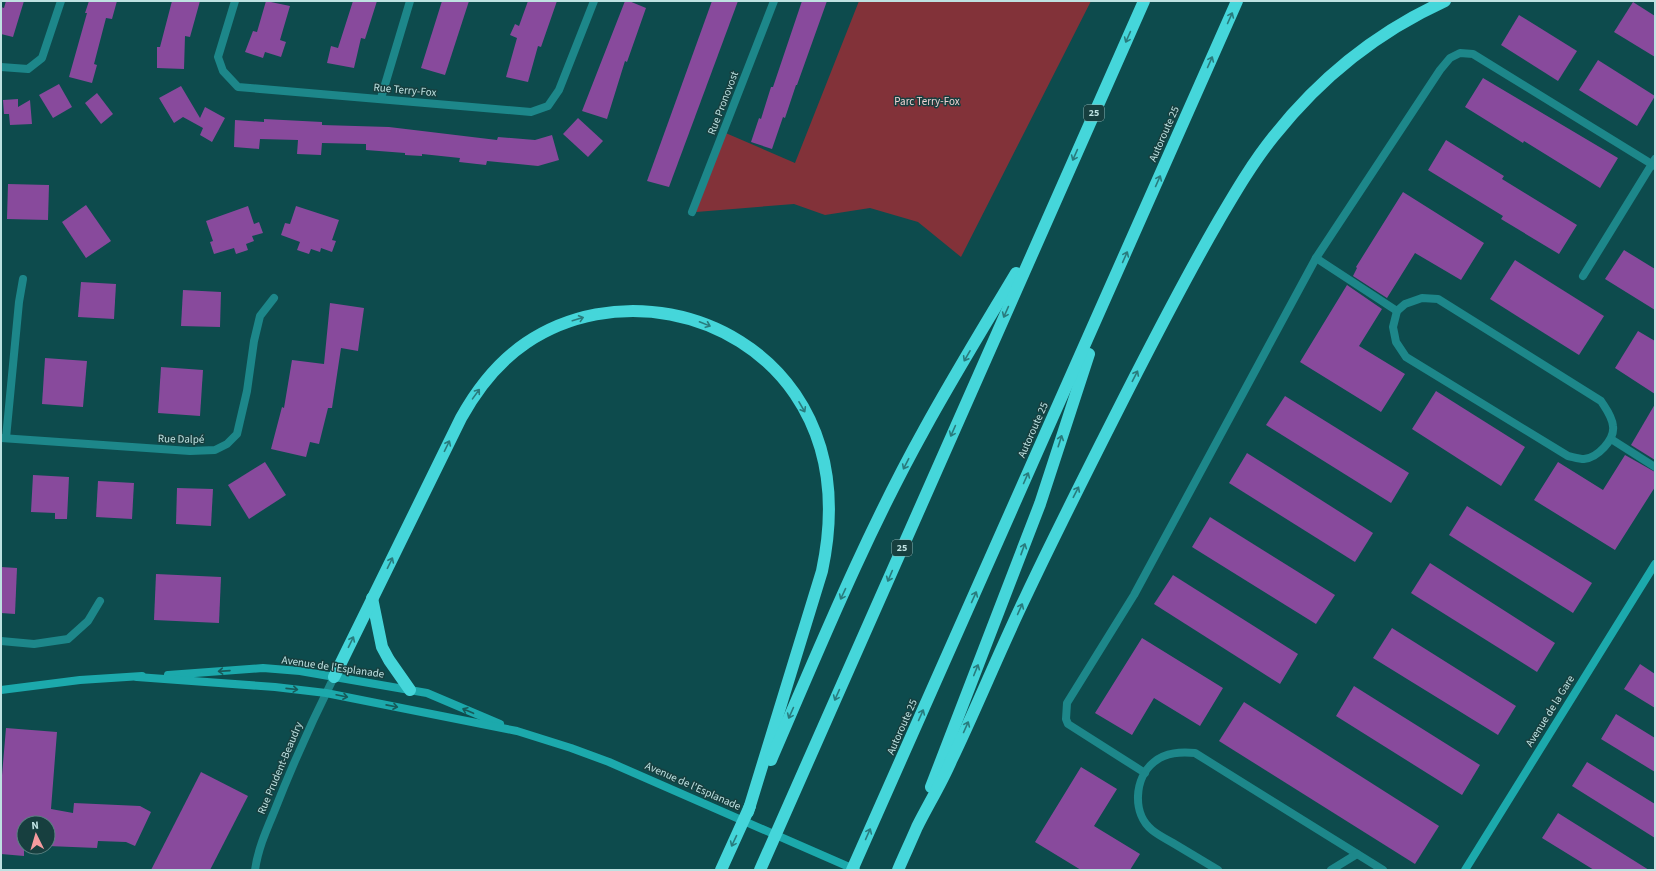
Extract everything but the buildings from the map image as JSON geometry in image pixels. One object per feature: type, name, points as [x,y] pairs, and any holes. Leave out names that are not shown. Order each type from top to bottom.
[{"type":"highway","name":"25","points":[[760,870],[1144,1]]},
{"type":"highway","name":"Autoroute 25","points":[[852,870],[1109,293],[1237,1]]},
{"type":"highway","points":[[898,870],[918,826],[950,763],[1024,599],[1082,481],[1190,271],[1247,174],[1261,153],[1287,120],[1335,71],[1370,43],[1446,1]]},
{"type":"highway","points":[[721,870],[748,812],[835,611],[885,506],[924,430],[1044,225]]},
{"type":"highway","points":[[918,826],[941,758],[1008,590],[1040,504],[1109,293]]},
{"type":"highway","points":[[334,677],[467,408],[496,369],[522,346],[555,327],[577,318],[600,313],[628,310],[664,313],[685,317],[711,326],[758,354],[791,388],[815,432],[823,456],[827,476],[829,504],[827,544],[816,594],[793,663],[748,812]]},
{"type":"highway","points":[[372,598],[382,647],[389,660],[410,690]]},
{"type":"street","points":[[1,67],[28,69],[42,58],[61,1]]},
{"type":"street","name":"Rue Terry-Fox","points":[[235,1],[218,57],[223,71],[238,87],[531,112],[548,106],[559,90],[594,1]]},
{"type":"street","points":[[381,98],[410,1]]},
{"type":"street","name":"Rue Pronovost","points":[[692,212],[774,1]]},
{"type":"street","points":[[1145,773],[1072,728],[1066,719],[1066,703],[1134,595],[1316,258],[1440,70],[1450,58],[1460,52],[1473,54],[1654,163],[1583,276]]},
{"type":"street","points":[[1316,258],[1397,311]]},
{"type":"street","points":[[3,438],[23,279]]},
{"type":"street","name":"Rue Dalpé","points":[[3,438],[190,451],[215,450],[227,444],[237,434],[247,391],[254,341],[260,316],[274,298]]},
{"type":"street","points":[[1422,298],[1438,299],[1601,401],[1611,416],[1614,428],[1612,439],[1597,454],[1584,459],[1568,456],[1406,358],[1396,342],[1393,327],[1397,311],[1405,304],[1422,298]]},
{"type":"street","points":[[1612,439],[1655,467]]},
{"type":"street","name":"Avenue de la Gare","points":[[1465,870],[1655,564]]},
{"type":"street","points":[[1,641],[34,644],[68,639],[88,621],[100,601]]},
{"type":"street","name":"Avenue de l'Esplanade","points":[[1,690],[80,680],[263,668],[300,671],[410,690],[427,694],[517,731],[609,762],[856,870]]},
{"type":"street","name":"Avenue de l'Esplanade","points":[[137,677],[275,687],[326,693],[517,731]]},
{"type":"street","name":"Rue Prudent-Beaudry","points":[[255,870],[262,840],[286,778],[334,677]]},
{"type":"street","points":[[1218,870],[1152,830],[1143,820],[1138,808],[1140,784],[1145,773],[1154,762],[1166,755],[1175,752],[1195,753],[1383,870]]},
{"type":"street","points":[[1330,870],[1357,854]]},
{"type":"green space","name":"Parc Terry-Fox","points":[[859,1],[1091,1],[961,257],[918,222],[870,208],[825,215],[794,204],[696,212],[721,131],[795,163]]}]
